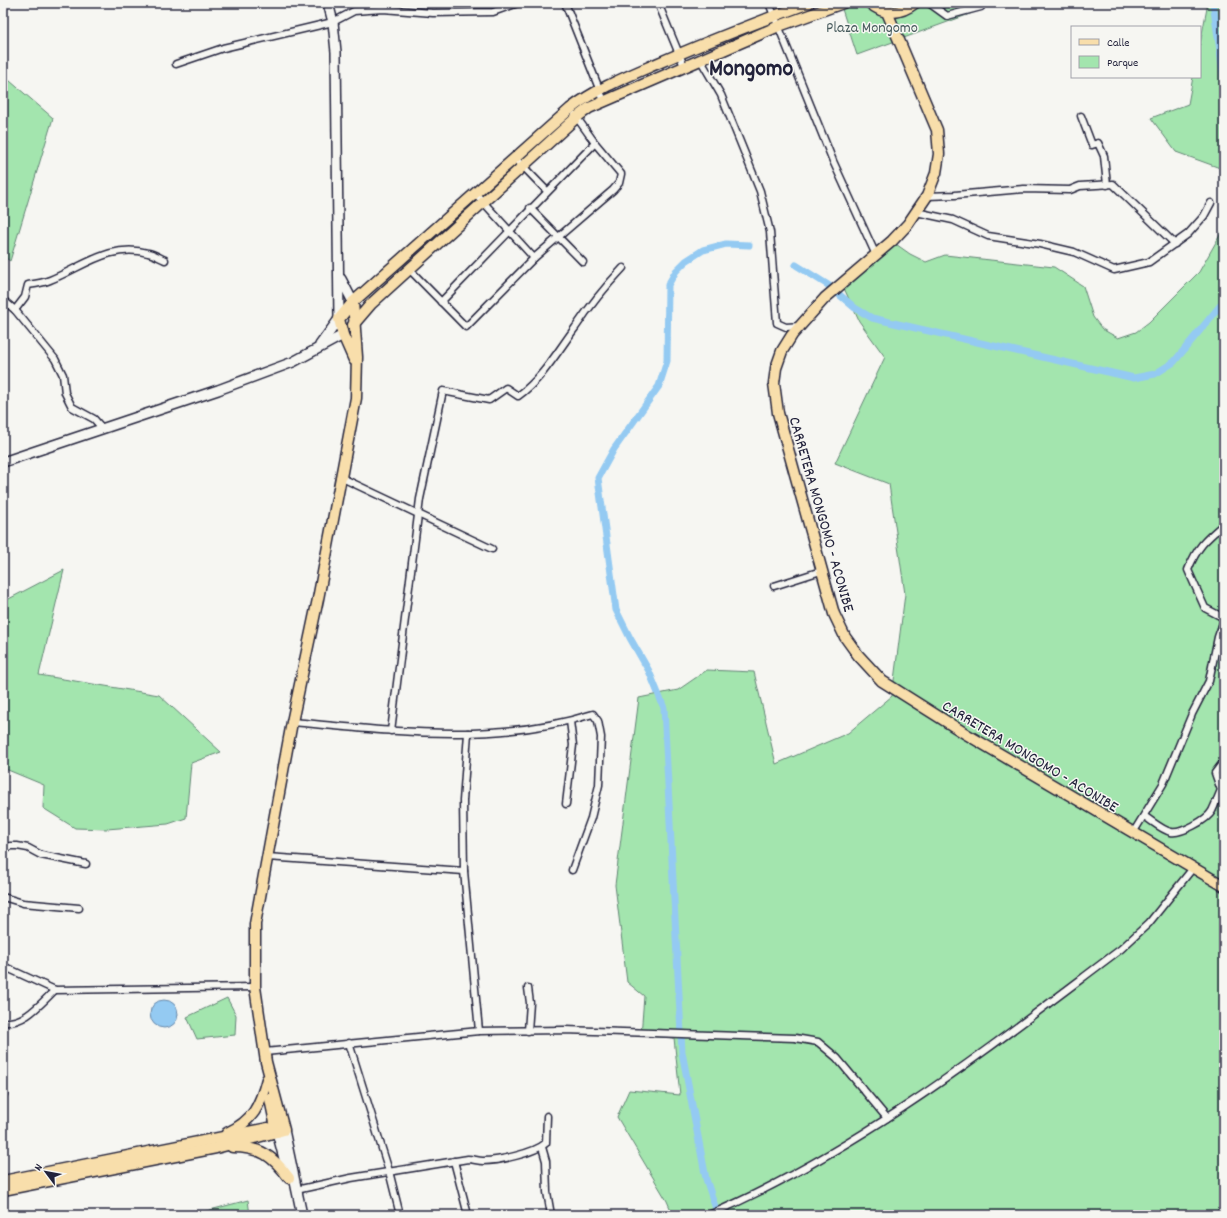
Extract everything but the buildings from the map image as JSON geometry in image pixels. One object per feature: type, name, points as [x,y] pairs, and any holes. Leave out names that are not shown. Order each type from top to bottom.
[{"type":"main road","points":[[357,371],[352,353],[343,335],[339,319],[353,302],[570,109],[601,90],[678,54],[809,3]]},
{"type":"main road","points":[[870,3],[880,10],[887,12],[899,12],[907,9],[915,3]]},
{"type":"main road","points":[[343,335],[371,304],[577,117],[589,108],[700,59],[780,26],[840,4]]},
{"type":"main road","name":"CARRETERA MONGOMO - ACONIBE","points":[[887,12],[937,130],[938,160],[936,174],[927,196],[916,212],[892,241],[875,253],[825,298],[792,335],[782,351],[776,368],[775,394],[778,413],[834,614],[845,638],[858,655],[882,681],[966,734],[1224,886]]},
{"type":"main road","name":"CARRETERA MONGOMO - ACONIBE","points":[[898,35],[899,12]]},
{"type":"main road","points":[[280,1129],[267,1079],[255,987],[255,924],[292,722],[318,599],[356,398],[357,371],[353,302]]},
{"type":"main road","points":[[265,1057],[280,1129]]},
{"type":"main road","points":[[215,1143],[249,1118],[261,1099],[267,1079]]},
{"type":"main road","points":[[3,1190],[280,1129]]},
{"type":"main road","points":[[3,1180],[215,1143],[261,1151],[275,1160],[289,1178]]},
{"type":"street","points":[[316,349],[326,338],[339,319],[336,52],[333,22],[328,3]]},
{"type":"street","points":[[176,64],[222,48],[333,22],[354,11],[383,9],[433,13],[493,12],[518,3]]},
{"type":"street","points":[[565,3],[601,90],[604,101]]},
{"type":"street","points":[[658,3],[684,66]]},
{"type":"street","points":[[769,3],[780,26],[833,161],[875,253]]},
{"type":"street","points":[[929,3],[947,16],[981,7]]},
{"type":"street","points":[[700,59],[720,95],[760,191],[770,232],[777,324],[786,327],[800,326]]},
{"type":"street","points":[[410,270],[466,327],[534,258],[619,183],[621,174],[595,143],[570,109]]},
{"type":"street","points":[[1080,116],[1092,145],[1098,143],[1104,156],[1107,185]]},
{"type":"street","points":[[442,302],[530,208],[595,143]]},
{"type":"street","points":[[514,158],[547,191]]},
{"type":"street","points":[[927,196],[1024,189],[1070,190],[1080,186],[1113,184],[1117,186],[1123,195],[1175,244]]},
{"type":"street","points":[[475,193],[534,258]]},
{"type":"street","points":[[916,212],[953,220],[988,236],[1040,244],[1074,252],[1114,270],[1149,262],[1188,234],[1204,216],[1211,203]]},
{"type":"street","points":[[530,208],[583,262]]},
{"type":"street","points":[[15,310],[25,297],[28,285],[48,281],[95,258],[114,252],[132,251],[148,253],[165,260]]},
{"type":"street","points":[[391,731],[418,513],[443,391],[489,400],[506,388],[518,396],[529,388],[555,359],[602,290],[623,268]]},
{"type":"street","points":[[339,274],[353,302]]},
{"type":"street","points":[[3,300],[15,310],[55,359],[63,374],[65,393],[72,407],[94,419],[102,428]]},
{"type":"street","points":[[3,462],[293,362],[343,335]]},
{"type":"street","points":[[340,477],[492,549]]},
{"type":"street","points":[[1133,833],[1163,784],[1192,714],[1209,681],[1218,637],[1224,619],[1206,608],[1188,570],[1198,548],[1224,524]]},
{"type":"street","points":[[774,586],[821,571]]},
{"type":"street","points":[[292,722],[391,731],[468,733],[533,727],[570,721],[593,714],[598,721],[601,737],[599,785],[591,818],[572,870]]},
{"type":"street","points":[[566,804],[573,745],[570,721]]},
{"type":"street","points":[[468,733],[463,801],[464,870],[478,1031]]},
{"type":"street","points":[[1144,816],[1170,832],[1176,832],[1190,827],[1207,817],[1211,812],[1220,790],[1215,773],[1224,761]]},
{"type":"street","points":[[3,850],[10,846],[17,846],[28,848],[41,855],[86,864]]},
{"type":"street","points":[[267,857],[464,870]]},
{"type":"street","points":[[709,1215],[733,1205],[814,1163],[920,1098],[1121,949],[1149,923],[1193,868]]},
{"type":"street","points":[[3,897],[23,903],[79,908]]},
{"type":"street","points":[[3,966],[55,990],[255,987]]},
{"type":"street","points":[[528,988],[530,1003],[528,1031]]},
{"type":"street","points":[[3,1022],[12,1023],[23,1019],[55,990]]},
{"type":"street","points":[[265,1057],[349,1043],[478,1031],[651,1033],[795,1038],[818,1042],[837,1058],[887,1118]]},
{"type":"street","points":[[349,1043],[389,1172],[400,1215]]},
{"type":"street","points":[[296,1190],[454,1161],[468,1159],[484,1161],[514,1156],[542,1147],[546,1143],[547,1116]]},
{"type":"street","points":[[280,1129],[289,1178],[296,1190]]},
{"type":"street","points":[[280,1129],[296,1182],[296,1190],[302,1215]]},
{"type":"street","points":[[542,1147],[546,1161],[546,1192],[551,1215]]},
{"type":"street","points":[[454,1161],[468,1215]]},
{"type":"green space","name":"Plaza Mongomo","points":[[840,3],[975,3],[978,11],[857,55]]},
{"type":"green space","points":[[1208,3],[1224,3],[1224,171],[1220,168],[1176,152],[1151,118],[1188,104],[1193,78],[1201,78],[1201,39]]},
{"type":"green space","points":[[3,75],[53,118],[10,261],[3,256]]},
{"type":"green space","points":[[1224,228],[1224,1215],[673,1215],[667,1201],[617,1117],[629,1090],[680,1095],[674,1038],[641,1036],[644,996],[627,982],[615,885],[639,698],[678,690],[707,670],[754,672],[776,764],[848,733],[892,696],[905,594],[889,484],[835,463],[885,357],[859,321],[843,286],[893,242],[910,254],[926,262],[945,255],[1054,267],[1083,286],[1093,317],[1102,329],[1118,338],[1136,332],[1149,322],[1199,272]]},
{"type":"green space","points":[[64,570],[39,675],[159,695],[221,752],[191,763],[186,818],[168,824],[107,829],[75,828],[43,808],[44,785],[3,768],[3,602]]},
{"type":"green space","points":[[227,998],[236,1015],[235,1035],[197,1039],[187,1017]]},
{"type":"green space","points":[[248,1200],[250,1215],[191,1215]]},
{"type":"water","points":[[164,1000],[170,1001],[174,1004],[177,1008],[177,1020],[174,1024],[170,1027],[164,1028],[158,1027],[154,1024],[151,1020],[150,1014],[151,1008],[154,1004],[158,1001]]},
{"type":"waterway","points":[[1213,3],[1224,79]]},
{"type":"waterway","points":[[718,1215],[706,1179],[682,1052],[664,708],[649,671],[616,610],[598,478],[614,449],[659,386],[667,361],[668,285],[676,271],[686,261],[703,250],[726,244],[749,245]]},
{"type":"waterway","points":[[796,265],[828,285],[855,308],[872,318],[1134,378],[1155,374],[1174,362],[1224,301]]},
{"type":"district","name":"Mongomo","points":[[751,67]]}]
